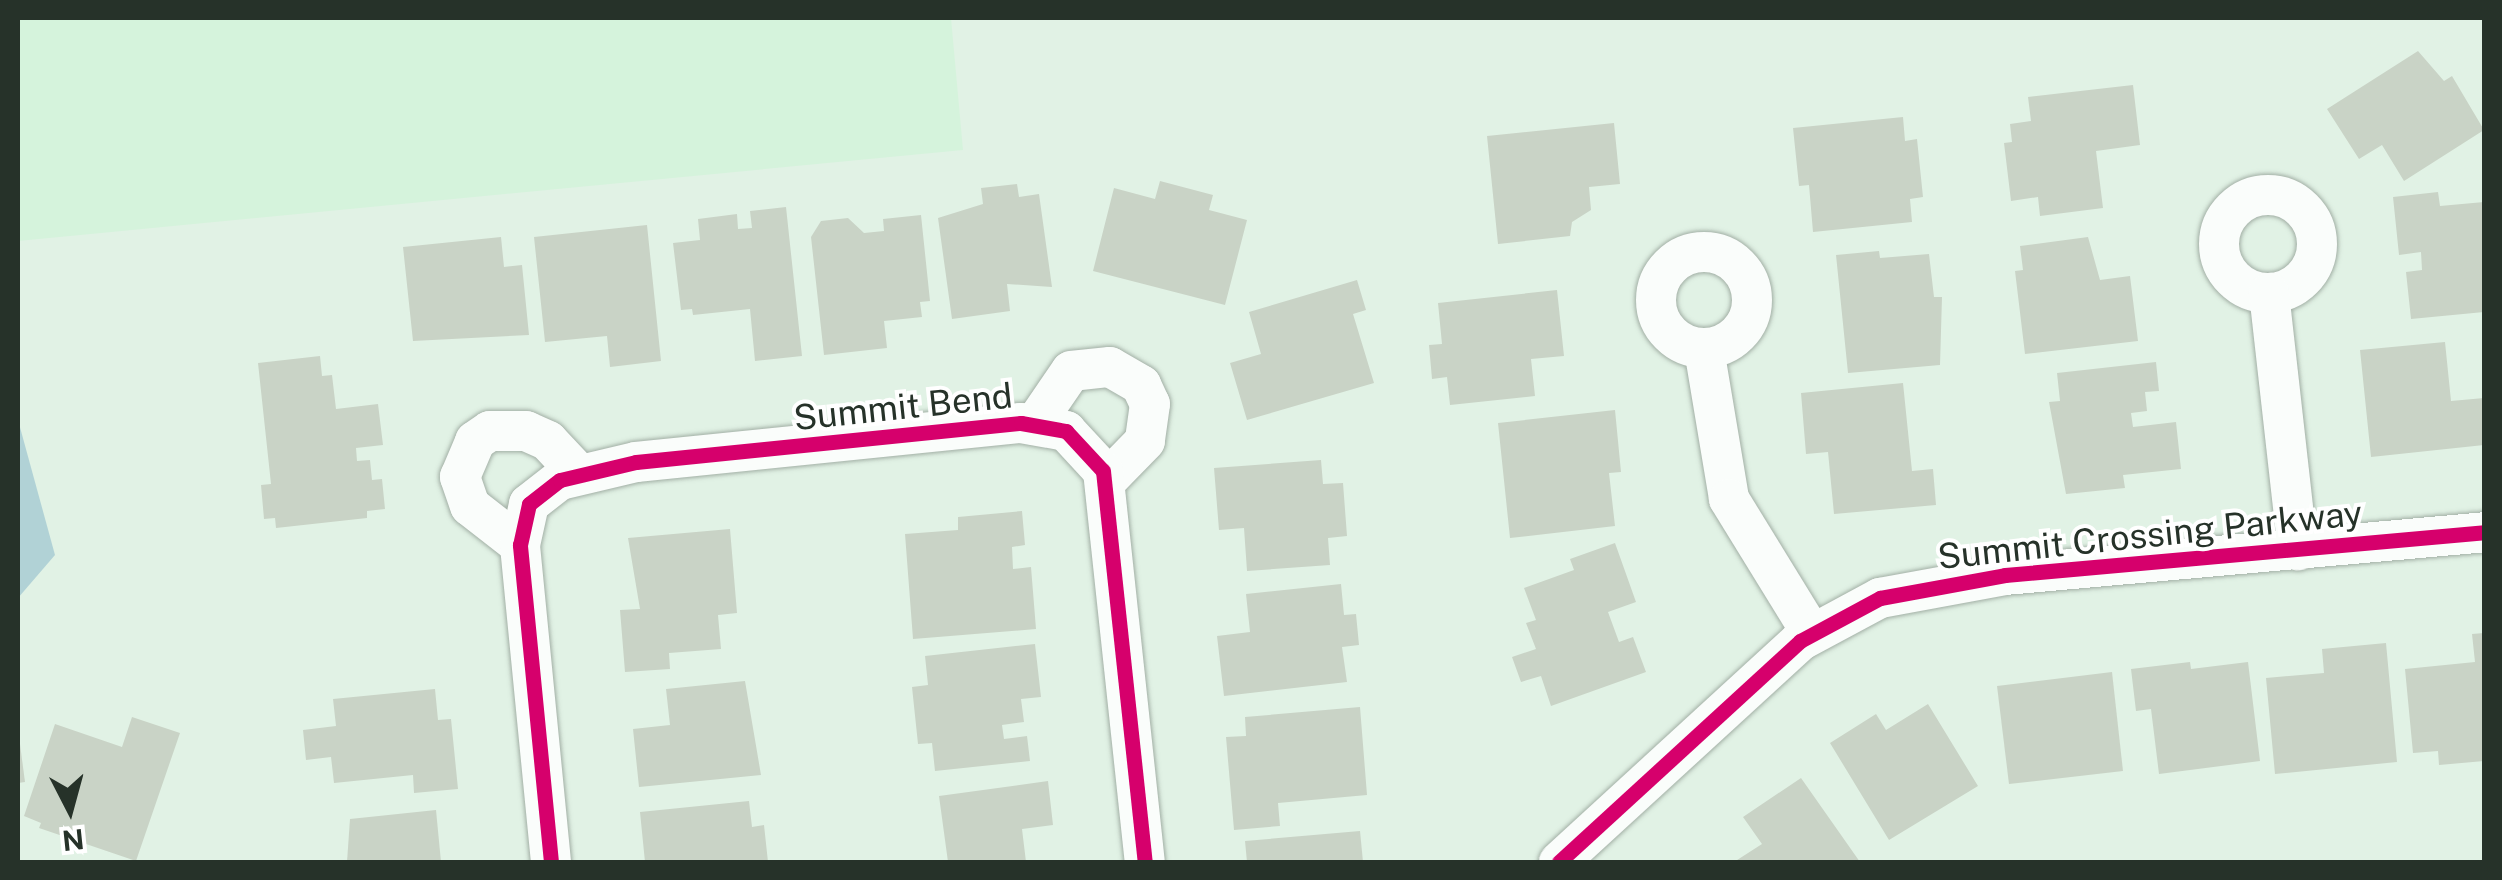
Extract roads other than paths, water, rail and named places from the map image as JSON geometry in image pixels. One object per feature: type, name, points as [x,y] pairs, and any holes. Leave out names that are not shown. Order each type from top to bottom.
[{"type":"street","points":[[2269,293],[2298,550]]},
{"type":"street","points":[[1704,349],[1729,499],[1812,634]]},
{"type":"street","name":"Summit Bend","points":[[1034,424],[1071,372],[1110,367],[1141,386],[1150,404],[1145,441],[1106,482]]},
{"type":"street","name":"Summit Bend","points":[[520,545],[530,504],[579,474],[636,462],[1034,424],[1078,438],[1106,482],[1145,862]]},
{"type":"street","points":[[551,862],[520,545],[470,506],[460,477],[475,441],[490,431],[526,432],[548,441],[579,474]]},
{"type":"street","name":"Summit Crossing Parkway","points":[[1559,862],[1812,634],[1880,598],[1930,586],[2484,532]]},
{"type":"water","points":[[18,420],[55,555],[18,598]]}]
